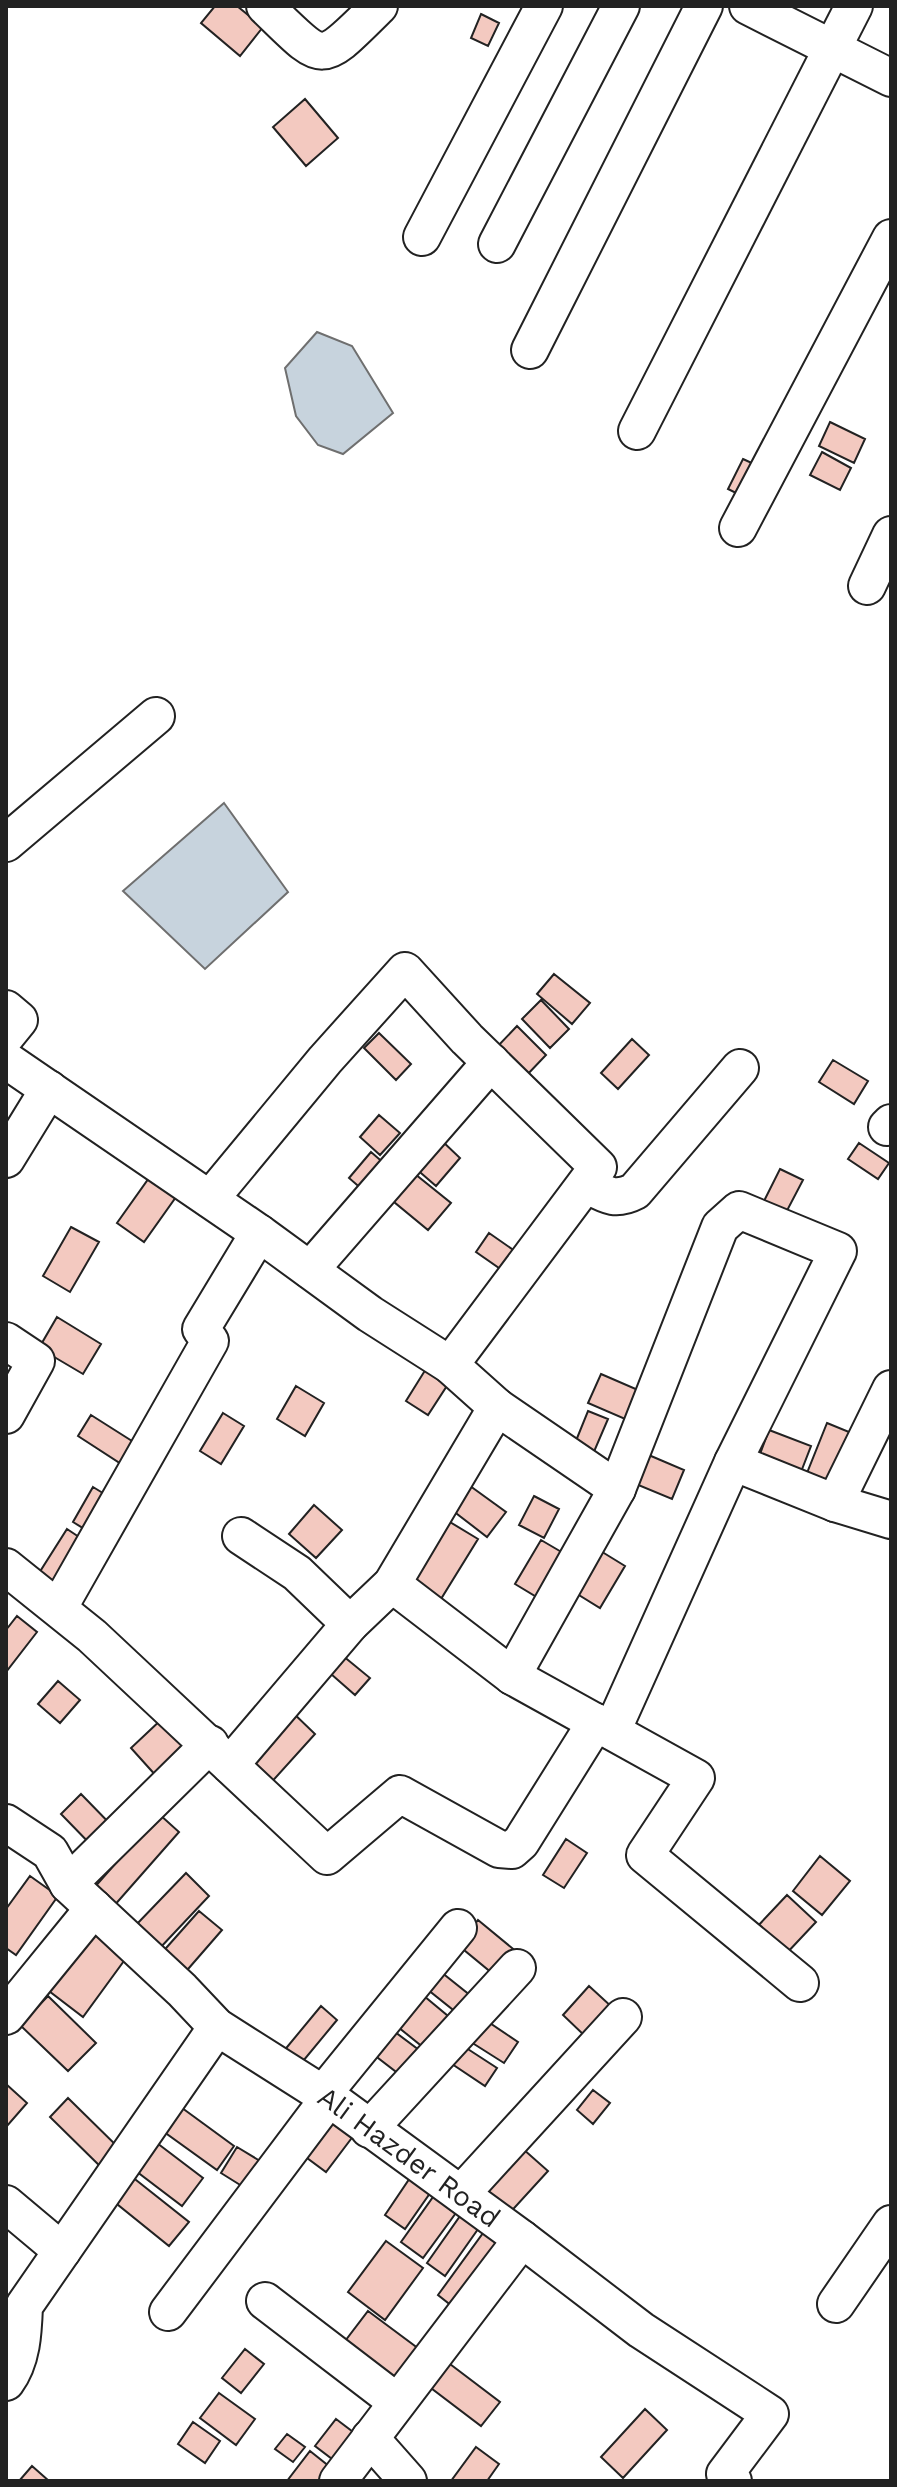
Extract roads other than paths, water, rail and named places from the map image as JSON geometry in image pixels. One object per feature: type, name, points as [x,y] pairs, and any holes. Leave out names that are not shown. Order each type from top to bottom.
[{"type":"street","points":[[265,6],[310,49],[322,52],[336,48],[379,6]]},
{"type":"street","points":[[422,237],[544,6]]},
{"type":"street","points":[[497,244],[621,6]]},
{"type":"street","points":[[530,350],[704,6]]},
{"type":"street","points":[[748,6],[891,78]]},
{"type":"street","points":[[637,431],[854,6]]},
{"type":"street","points":[[738,528],[891,238]]},
{"type":"street","points":[[867,586],[891,535]]},
{"type":"street","points":[[6,843],[156,716]]},
{"type":"street","points":[[210,1199],[325,1060],[405,971],[491,1062],[598,1167],[450,1365]]},
{"type":"street","points":[[6,1009],[19,1020],[6,1036]]},
{"type":"street","points":[[6,1060],[259,1233],[370,1314],[450,1365],[497,1407],[617,1489]]},
{"type":"street","points":[[310,1270],[491,1062]]},
{"type":"street","points":[[586,1184],[609,1196],[622,1198],[635,1191],[740,1068]]},
{"type":"street","points":[[6,1159],[49,1089]]},
{"type":"street","points":[[6,1567],[59,1607],[327,1856],[400,1794],[499,1849],[512,1850],[521,1842],[604,1726],[838,1251],[739,1210],[720,1227],[617,1489],[512,1676]]},
{"type":"street","points":[[59,1607],[210,1341],[201,1329],[259,1233]]},
{"type":"street","points":[[6,1341],[36,1361],[6,1415]]},
{"type":"street","points":[[835,1503],[891,1389]]},
{"type":"street","points":[[6,2016],[81,1896],[392,1584],[497,1407]]},
{"type":"street","points":[[733,1462],[835,1503],[891,1520]]},
{"type":"street","points":[[241,1536],[297,1573],[350,1624]]},
{"type":"street","points":[[392,1584],[512,1676],[696,1778],[645,1855],[800,1983]]},
{"type":"street","name":"Ali Hazder Road","points":[[6,1823],[50,1852],[81,1896],[217,2027],[326,2096],[641,2330],[770,2414],[726,2479]]},
{"type":"street","points":[[168,2312],[326,2096],[458,1928]]},
{"type":"street","points":[[369,2129],[517,1968]]},
{"type":"street","points":[[461,2194],[623,2017]]},
{"type":"street","points":[[6,2382],[14,2371],[23,2339],[24,2306],[217,2027]]},
{"type":"street","points":[[6,2204],[62,2251]]},
{"type":"street","points":[[836,2304],[891,2224]]},
{"type":"street","points":[[338,2481],[522,2239]]},
{"type":"street","points":[[265,2301],[397,2402]]},
{"type":"street","points":[[370,2438],[408,2481]]}]
